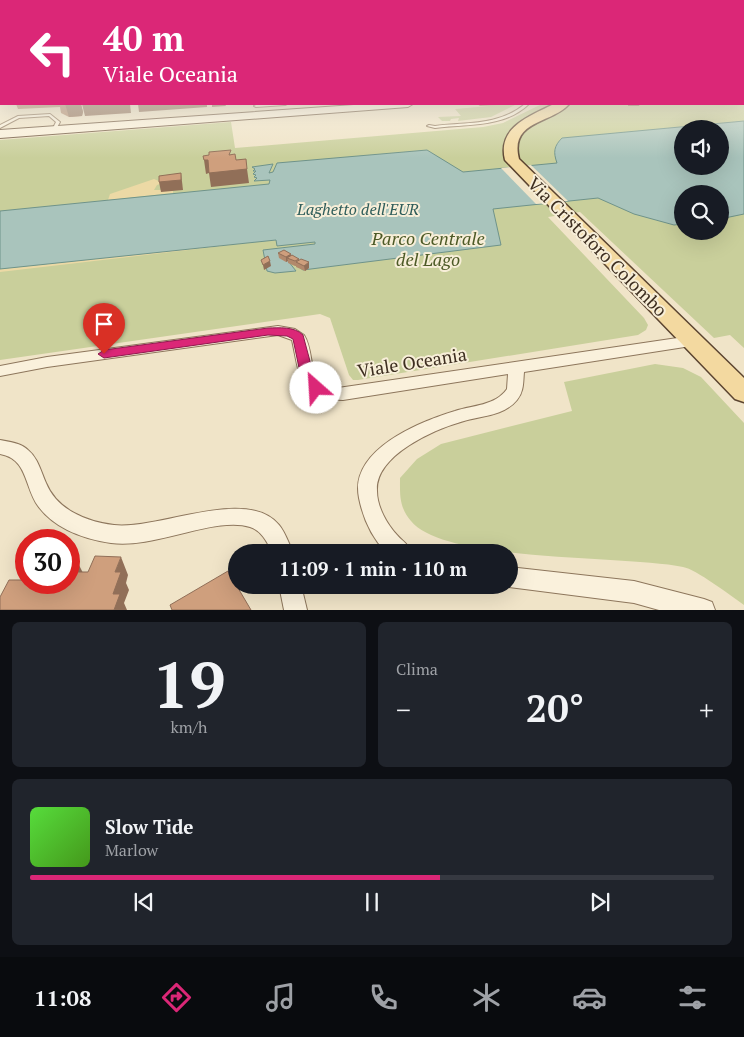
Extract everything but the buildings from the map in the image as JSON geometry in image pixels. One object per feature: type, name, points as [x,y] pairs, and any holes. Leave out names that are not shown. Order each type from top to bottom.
[{"type":"main road","name":"Via Cristoforo Colombo","points":[[561,105],[526,124],[515,133],[510,143],[510,155],[518,167],[560,210],[744,393]]},
{"type":"street","points":[[0,134],[210,115],[256,108],[373,105]]},
{"type":"street","name":"Viale Oceania","points":[[0,371],[47,362],[277,331],[297,335],[309,382],[328,394],[342,394],[692,341]]},
{"type":"street","points":[[392,544],[385,536],[369,504],[366,485],[372,468],[386,453],[414,436],[443,422],[492,409],[505,402],[517,387],[516,367]]},
{"type":"street","points":[[0,447],[16,450],[23,454],[28,462],[37,488],[46,501],[67,520],[85,529],[131,536],[167,532],[220,517],[242,516],[268,525],[275,532],[279,544]]},
{"type":"street","points":[[518,578],[634,592],[704,610]]},
{"type":"street","points":[[292,594],[296,610]]},
{"type":"lane","points":[[256,108],[278,105]]},
{"type":"lane","points":[[428,126],[493,121],[525,105]]},
{"type":"lane","points":[[0,127],[18,117],[50,115],[58,122],[54,130]]},
{"type":"green space","points":[[515,105],[491,117],[458,121],[459,118],[442,121],[438,117],[461,116],[455,109]]},
{"type":"green space","name":"Parco Centrale del Lago","points":[[540,105],[744,105],[744,348],[730,335],[714,338],[580,212],[548,217],[644,318],[648,325],[646,330],[638,335],[358,380],[353,380],[349,375],[330,318],[320,314],[0,360],[0,140],[231,122],[235,148],[483,127],[503,123]]},
{"type":"green space","points":[[655,364],[683,368],[701,377],[744,423],[744,605],[705,578],[683,567],[656,563],[518,553],[518,544],[460,544],[430,535],[411,521],[404,511],[401,501],[400,478],[417,459],[441,444],[572,411],[564,382]]},
{"type":"sand","points":[[154,179],[163,183],[157,185],[154,190],[173,190],[173,193],[108,200],[110,194]]},
{"type":"sand","points":[[248,243],[0,272],[0,269]]},
{"type":"water","name":"Laghetto dell'EUR","points":[[744,121],[744,214],[729,217],[729,185],[674,185],[674,225],[634,214],[598,198],[493,209],[501,245],[303,270],[285,257],[296,271],[275,273],[267,271],[263,250],[315,244],[315,242],[277,246],[276,240],[0,269],[0,211],[269,184],[270,180],[254,181],[257,178],[253,174],[256,171],[253,171],[255,169],[252,167],[273,164],[269,173],[273,172],[277,163],[427,150],[463,172],[557,163],[555,149],[562,138],[674,128],[674,175],[729,175],[729,122]]},
{"type":"pier","points":[[531,165],[568,201],[536,204],[501,168]]},
{"type":"route","points":[[104,354],[268,331],[282,331],[295,334],[299,338],[309,382],[316,388]]}]
